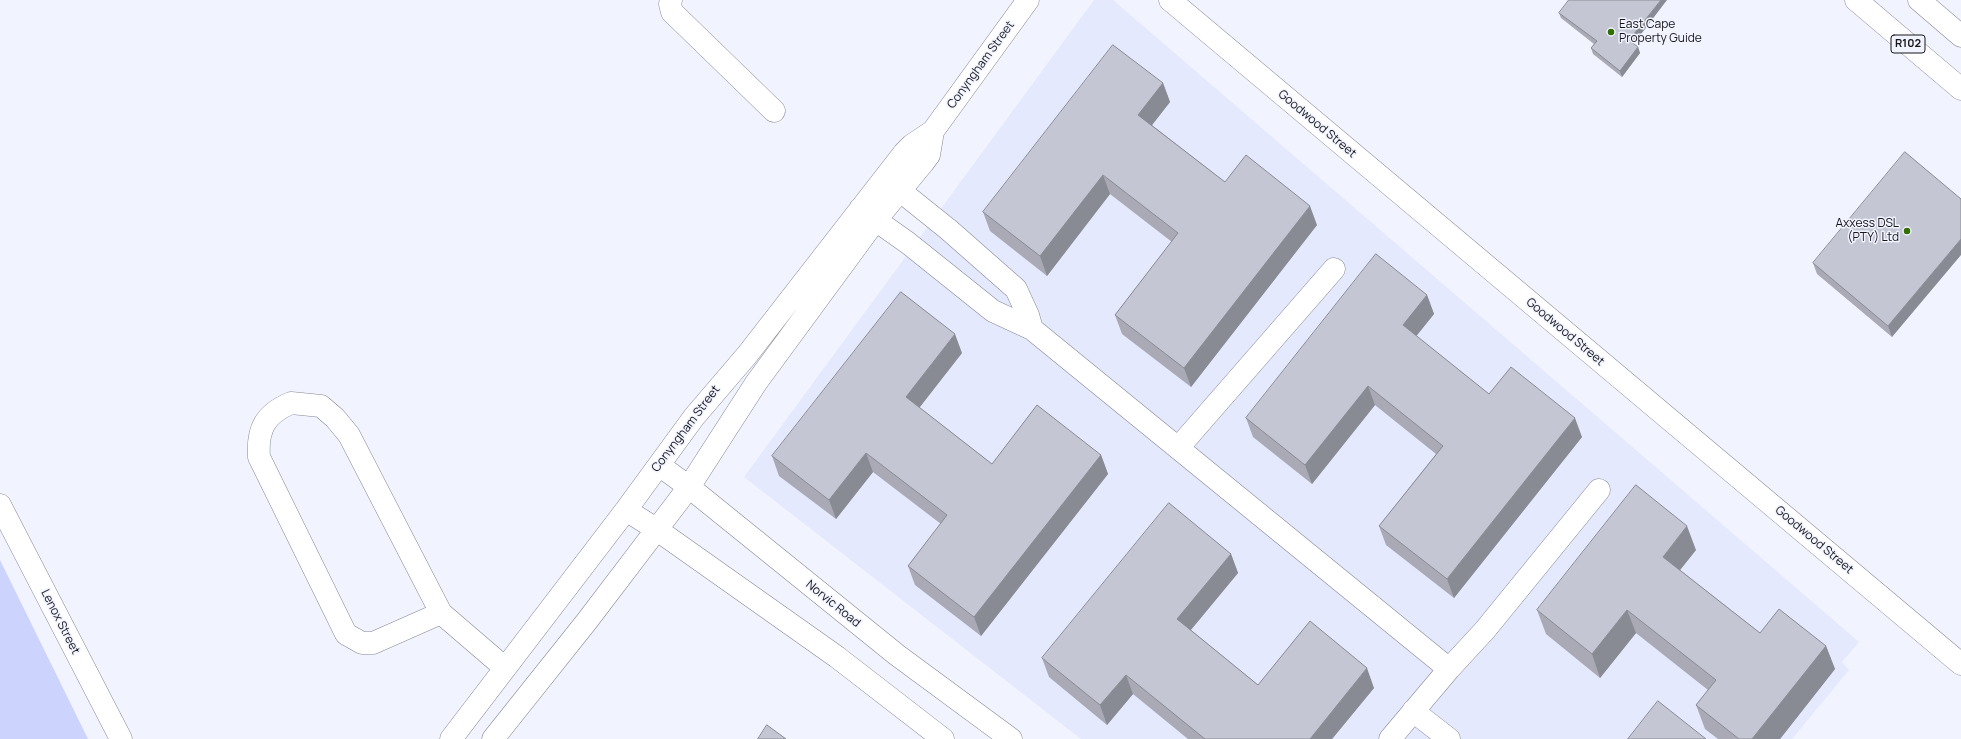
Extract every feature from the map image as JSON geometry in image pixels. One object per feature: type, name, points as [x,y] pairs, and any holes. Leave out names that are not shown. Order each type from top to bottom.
[{"type":"street","points":[[671,0],[670,4],[672,12],[774,111]]},
{"type":"street","name":"Conyngham Street","points":[[451,739],[626,510],[694,417],[868,215],[892,184],[929,155],[933,131],[1028,0]]},
{"type":"street","name":"Goodwood Street","points":[[1170,0],[1961,664]]},
{"type":"street","name":"R102","points":[[1856,0],[1961,89]]},
{"type":"street","points":[[1919,0],[1961,36]]},
{"type":"street","points":[[892,184],[949,230],[1016,289],[1028,315],[1032,329]]},
{"type":"street","points":[[868,215],[908,243],[993,311],[1032,329],[1449,669]]},
{"type":"street","name":"Conyngham Street","points":[[493,739],[689,487],[756,383],[868,215]]},
{"type":"street","points":[[1178,448],[1334,269]]},
{"type":"street","points":[[441,613],[373,643],[362,643],[346,634],[259,457],[259,434],[265,423],[276,410],[291,404],[321,406],[335,418],[349,435],[441,613],[504,668]]},
{"type":"street","name":"Norvic Road","points":[[659,465],[689,487],[897,655],[1011,739]]},
{"type":"street","points":[[1390,739],[1484,630],[1599,490]]},
{"type":"street","name":"Lenox Street","points":[[0,505],[121,739]]},
{"type":"street","points":[[626,510],[656,529],[836,657],[942,739]]},
{"type":"street","points":[[1413,711],[1449,739]]},
{"type":"shaded area","points":[[1094,0],[1113,0],[1859,642],[1842,662],[1849,670],[1792,739],[1081,739],[744,477]]},
{"type":"shaded area","points":[[0,560],[88,739],[0,739]]},
{"type":"building","name":"East Cape Property Guide","points":[[1569,0],[1661,0],[1629,40],[1638,47],[1620,71],[1591,48],[1597,41],[1559,13]]},
{"type":"building","points":[[1113,45],[1163,83],[1138,115],[1225,182],[1246,155],[1310,206],[1184,368],[1115,315],[1178,233],[1103,175],[1040,256],[983,212]]},
{"type":"building","name":"Axxess DSL (PTY) Ltd","points":[[1905,152],[1961,199],[1961,239],[1888,326],[1813,263]]},
{"type":"building","points":[[1376,254],[1427,295],[1403,325],[1489,394],[1511,367],[1575,418],[1447,579],[1379,526],[1443,446],[1368,386],[1305,465],[1246,418]]},
{"type":"building","points":[[901,292],[955,334],[906,397],[992,464],[1037,405],[1101,455],[974,617],[908,566],[947,515],[866,453],[829,500],[772,456]]},
{"type":"building","points":[[1636,485],[1687,526],[1663,557],[1760,633],[1779,609],[1826,646],[1752,739],[1739,739],[1696,705],[1716,680],[1627,610],[1592,654],[1537,610]]},
{"type":"building","points":[[1169,503],[1231,554],[1177,619],[1258,685],[1310,621],[1367,668],[1310,739],[1205,739],[1126,675],[1100,705],[1042,658]]},
{"type":"building","points":[[1658,701],[1706,739],[1628,739]]},
{"type":"building","points":[[767,725],[786,739],[758,739]]},
{"type":"place","name":"East Cape Property Guide","points":[[1611,32]]},
{"type":"place","name":"Axxess DSL (PTY) Ltd","points":[[1907,231]]}]
